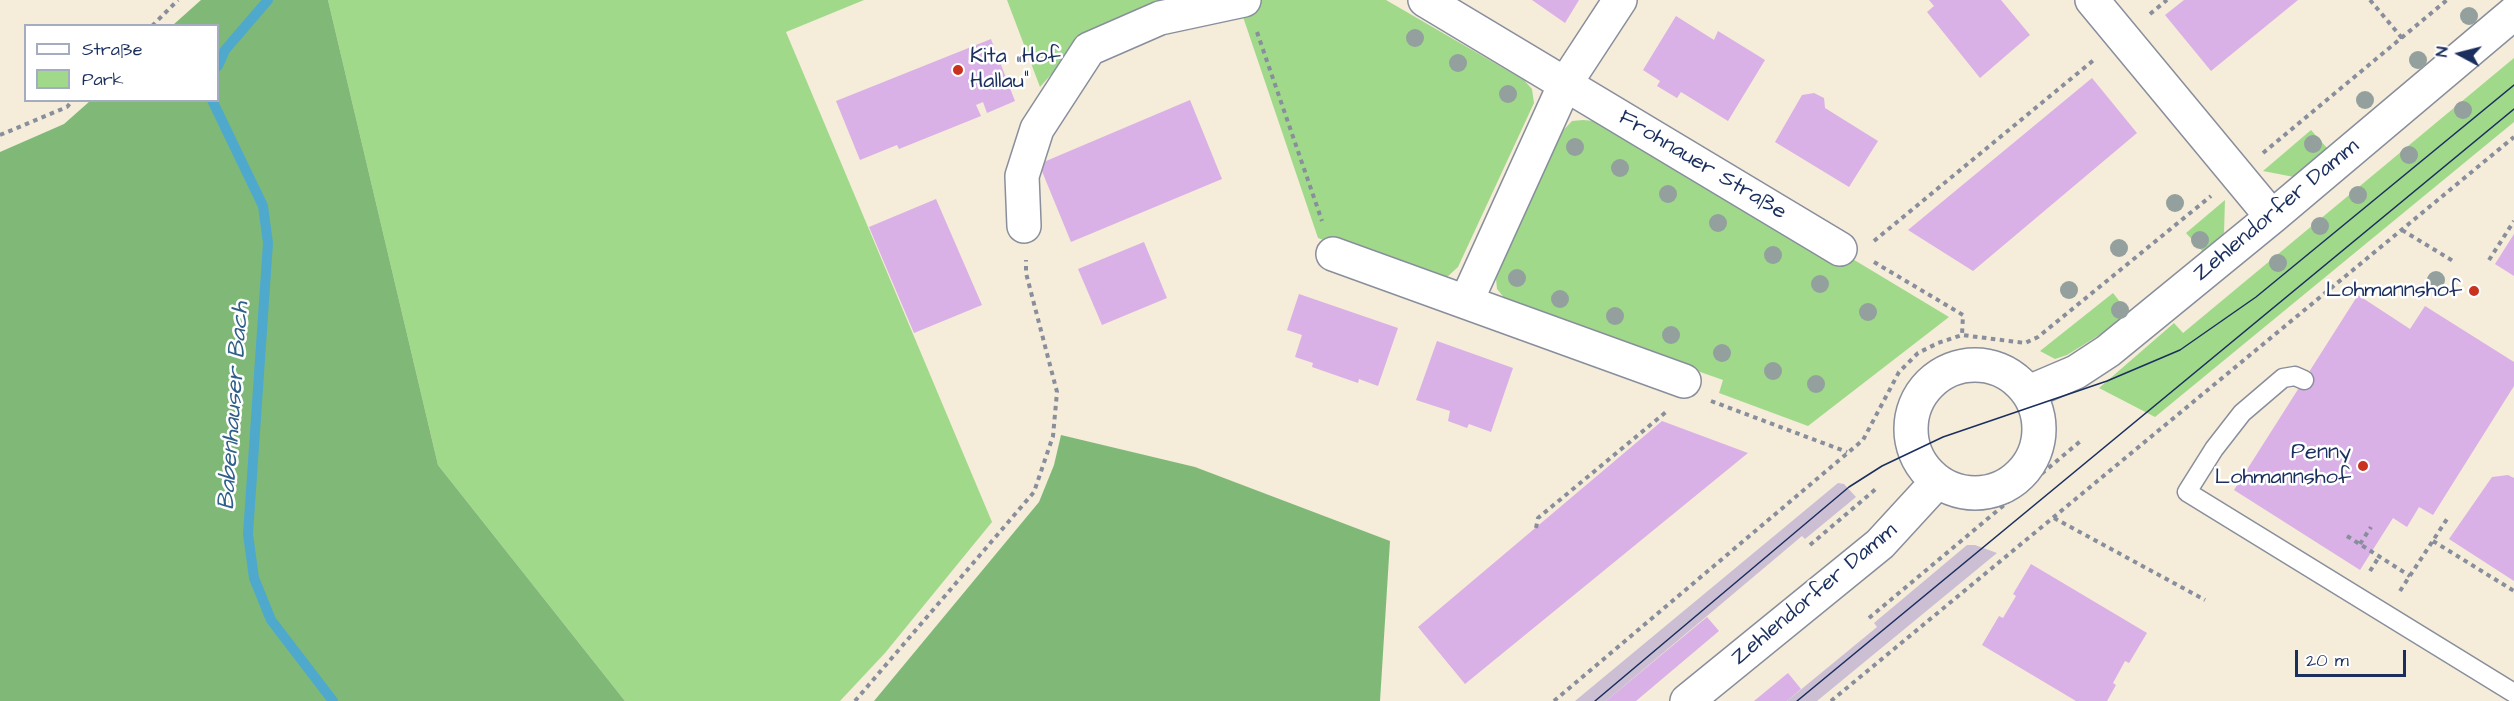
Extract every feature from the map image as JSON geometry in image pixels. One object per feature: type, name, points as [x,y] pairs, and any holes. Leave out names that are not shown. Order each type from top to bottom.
[{"type":"street","name":"Frohnauer Straße","points":[[1425,0],[1850,251]]},
{"type":"street","points":[[1466,302],[1565,84],[1620,0]]},
{"type":"street","points":[[2092,0],[2272,217]]},
{"type":"street","points":[[1024,226],[1022,176],[1037,129],[1089,49],[1160,18],[1249,11]]},
{"type":"street","name":"Zehlendorfer Damm","points":[[2029,392],[2076,372],[2108,351],[2272,217],[2514,13]]},
{"type":"street","points":[[1333,254],[1466,302],[1687,387]]},
{"type":"street","points":[[1970,364],[1985,366],[2012,376],[2029,392],[2039,426],[2036,448],[2027,466],[2012,482],[1993,491],[1974,494],[1955,491],[1937,482],[1923,468],[1914,450],[1910,431],[1912,414],[1919,396],[1932,381],[1953,368],[1970,364]]},
{"type":"street","name":"Zehlendorfer Damm","points":[[1687,701],[1880,544],[1937,482]]},
{"type":"lane","points":[[2304,380],[2295,376],[2283,378],[2242,413],[2214,449],[2187,492],[2514,693]]},
{"type":"path","points":[[154,24],[178,0]]},
{"type":"path","points":[[1962,335],[1963,315],[1850,251],[2167,0]]},
{"type":"path","points":[[2370,0],[2402,38]]},
{"type":"path","points":[[1554,701],[1863,440],[1899,372],[1918,353],[1962,335],[2025,343],[2038,337],[2447,0]]},
{"type":"path","points":[[1249,11],[1333,254]]},
{"type":"path","points":[[0,135],[67,107],[72,102]]},
{"type":"path","points":[[1831,701],[2514,137]]},
{"type":"path","points":[[2489,260],[2514,220]]},
{"type":"path","points":[[855,701],[1034,492],[1053,436],[1057,393],[1026,273],[1024,226]]},
{"type":"path","points":[[2402,230],[2453,261]]},
{"type":"path","points":[[1536,528],[1538,518],[1687,387],[1847,452]]},
{"type":"path","points":[[1869,618],[2083,440]]},
{"type":"path","points":[[1810,544],[1876,488]]},
{"type":"path","points":[[2347,536],[2410,576],[2449,516]]},
{"type":"path","points":[[2054,518],[2205,600]]},
{"type":"path","points":[[2360,544],[2371,527]]},
{"type":"path","points":[[2433,541],[2514,591]]},
{"type":"path","points":[[2373,567],[2379,557]]},
{"type":"shaded area","points":[[1838,483],[1844,484],[1856,497],[1805,539],[1802,536],[1606,701],[1575,701]]},
{"type":"shaded area","points":[[1967,545],[1975,545],[1997,553],[1817,701],[1787,701],[1877,627],[1874,623]]},
{"type":"green space","points":[[201,0],[328,0],[438,465],[625,701],[0,701],[0,152],[64,124],[89,102],[219,102],[219,24],[174,24]]},
{"type":"green space","points":[[328,0],[864,0],[786,32],[992,522],[885,653],[840,701],[625,701],[438,465]]},
{"type":"green space","points":[[1007,0],[1386,0],[1524,80],[1532,89],[1534,103],[1458,267],[1446,278],[1429,278],[1318,238],[1240,8],[1088,33],[1040,87]]},
{"type":"green space","points":[[2514,58],[2514,122],[2155,417],[2099,388],[2174,323],[2183,333]]},
{"type":"green space","points":[[1572,121],[1595,121],[1839,267],[1846,255],[1949,317],[1808,426],[1719,393],[1723,380],[1510,305],[1497,289],[1495,269],[1555,139]]},
{"type":"green space","points":[[2311,130],[2327,148],[2294,177],[2263,171]]},
{"type":"green space","points":[[2225,200],[2224,233],[2203,252],[2186,233]]},
{"type":"green space","points":[[2113,293],[2128,312],[2109,329],[2067,355],[2055,359],[2040,351]]},
{"type":"green space","points":[[1061,435],[1195,467],[1390,541],[1380,701],[874,701],[1039,502],[1054,465]]},
{"type":"building","points":[[1532,0],[1579,0],[1565,23]]},
{"type":"building","points":[[1929,0],[2001,0],[2030,35],[1980,78],[1927,12],[1934,6]]},
{"type":"building","points":[[2184,0],[2298,0],[2211,71],[2165,15]]},
{"type":"building","points":[[1676,16],[1714,40],[1718,31],[1765,60],[1728,121],[1681,92],[1677,98],[1657,86],[1660,81],[1643,70]]},
{"type":"building","name":"Kita „Hof Hallau“","points":[[991,39],[1015,101],[987,113],[983,102],[976,105],[981,116],[899,149],[897,145],[860,160],[836,101]]},
{"type":"building","points":[[2092,78],[2137,133],[1973,271],[1908,230]]},
{"type":"building","points":[[1814,93],[1824,98],[1825,108],[1878,141],[1849,187],[1775,142],[1802,95]]},
{"type":"building","points":[[1190,100],[1222,179],[1071,242],[1039,164]]},
{"type":"building","points":[[936,199],[982,305],[914,333],[869,227]]},
{"type":"building","points":[[2514,234],[2514,276],[2495,264]]},
{"type":"building","points":[[1144,242],[1167,298],[1102,325],[1078,269]]},
{"type":"building","points":[[1299,294],[1398,328],[1378,386],[1359,379],[1358,383],[1312,367],[1313,363],[1295,357],[1302,335],[1287,330]]},
{"type":"building","points":[[2358,295],[2410,329],[2425,306],[2514,362],[2514,386],[2433,515],[2419,507],[2407,527],[2393,518],[2360,570],[2234,490]]},
{"type":"building","points":[[1437,341],[1513,368],[1491,432],[1469,424],[1467,428],[1448,421],[1450,411],[1416,400]]},
{"type":"building","points":[[1662,421],[1748,453],[1465,684],[1418,627]]},
{"type":"building","points":[[2508,475],[2514,478],[2514,581],[2449,539],[2492,477]]},
{"type":"building","points":[[2031,564],[2147,633],[2129,663],[2125,661],[2113,683],[2116,685],[2107,701],[2076,701],[1982,645],[1999,616],[2003,618],[2016,596],[2013,594]]},
{"type":"building","points":[[1707,617],[1719,631],[1636,701],[1606,701]]},
{"type":"building","points":[[1788,673],[1801,689],[1787,701],[1754,701]]},
{"type":"waterway","name":"Babenhauser Bach","points":[[219,64],[225,50],[268,0]]},
{"type":"waterway","name":"Babenhauser Bach","points":[[213,102],[263,206],[268,243],[248,534],[254,578],[271,620],[333,701]]},
{"type":"tram line","points":[[1595,701],[1849,487],[1882,466],[1943,437],[2107,381],[2180,350],[2256,297],[2514,85]]},
{"type":"tram line","points":[[1797,701],[2514,109]]},
{"type":"place","name":"Kita „Hof Hallau“","points":[[958,70]]},
{"type":"place","name":"Lohmannshof","points":[[2474,291]]},
{"type":"place","name":"Penny Lohmannshof","points":[[2363,466]]}]
